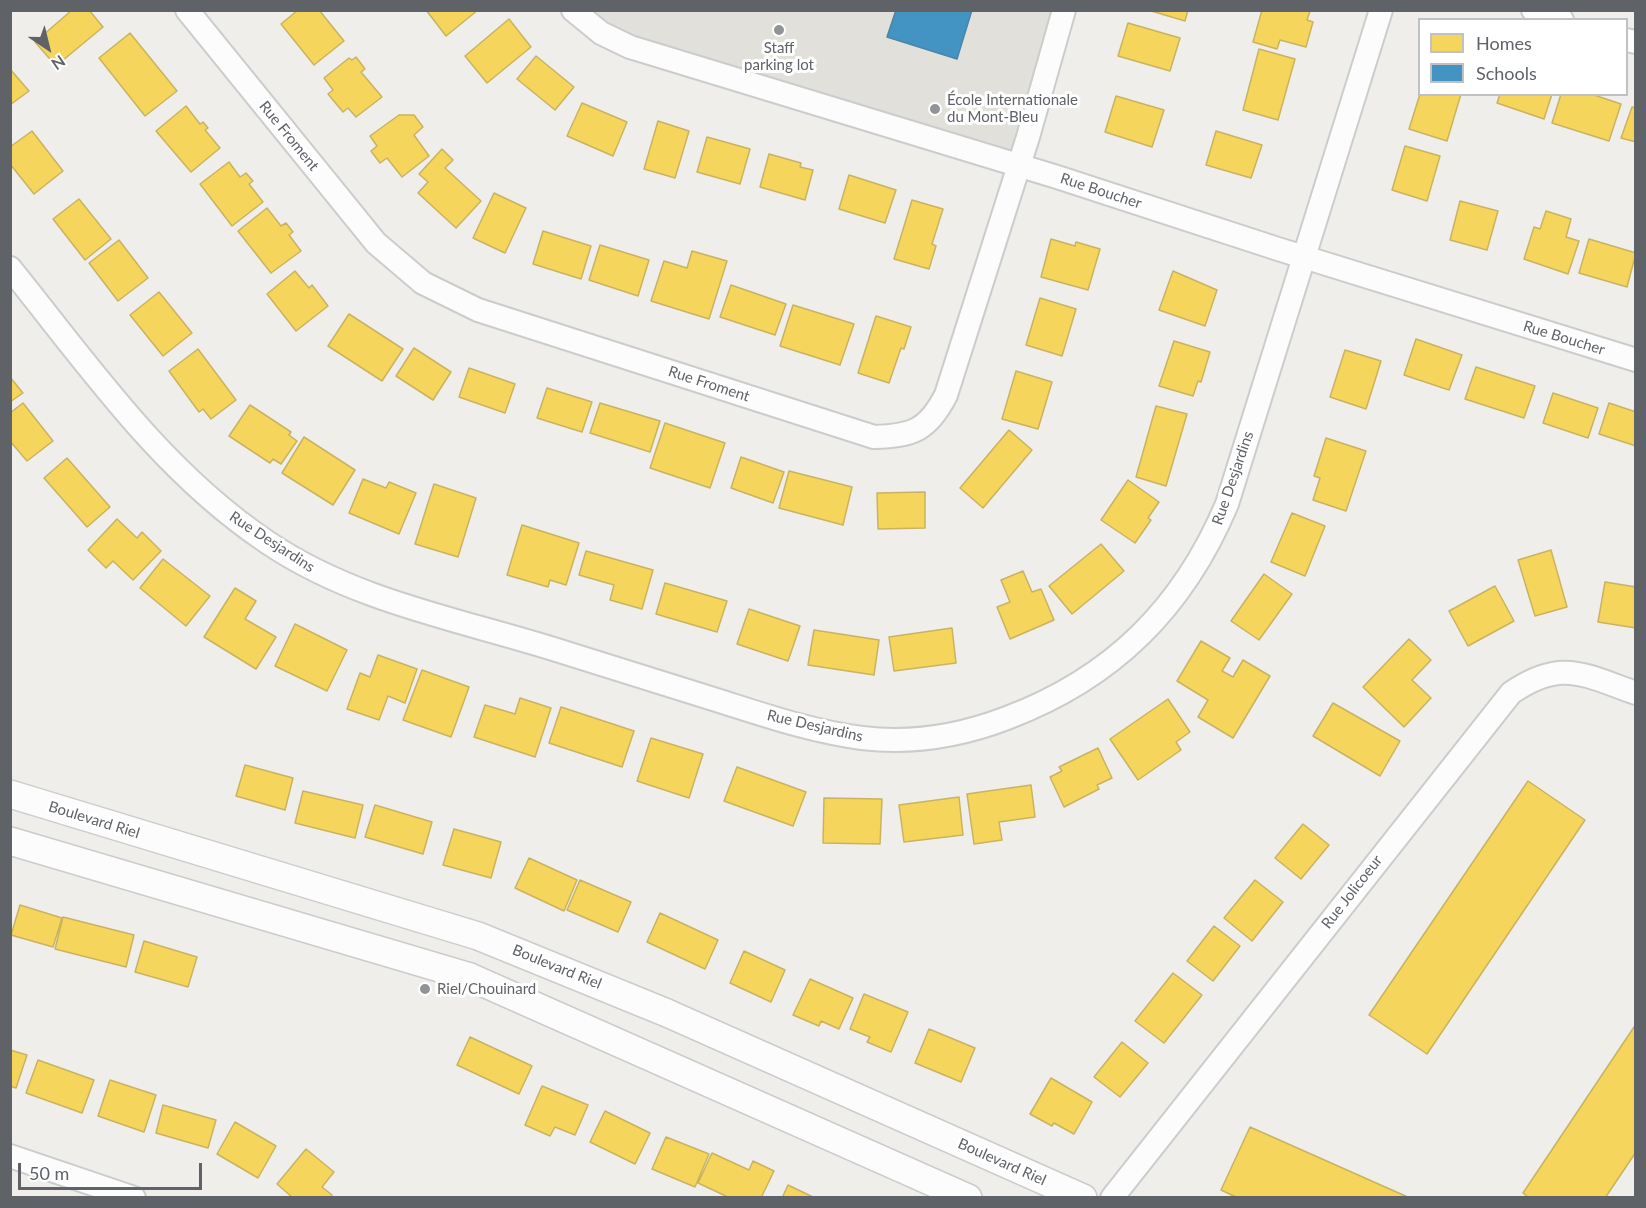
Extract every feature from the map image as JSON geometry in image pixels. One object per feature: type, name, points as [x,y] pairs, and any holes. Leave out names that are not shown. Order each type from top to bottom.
[{"type":"street","name":"Rue Froment","points":[[187,10],[376,243],[423,283],[478,310],[874,436],[896,436],[917,429],[934,418],[946,395],[1019,166],[1064,10]]},
{"type":"street","name":"Rue Boucher","points":[[573,10],[601,33],[630,46],[1635,360]]},
{"type":"street","name":"Rue Desjardins","points":[[10,268],[147,438],[168,460],[235,520],[298,562],[368,594],[790,723],[863,738],[896,740],[932,738],[967,732],[1059,697],[1122,653],[1170,604],[1208,544],[1227,504],[1381,10]]},
{"type":"street","points":[[1533,10],[1556,18]]},
{"type":"street","name":"Rue Jolicoeur","points":[[1112,1197],[1511,693],[1534,678],[1550,672],[1566,671],[1635,693]]},
{"type":"street","name":"Boulevard Riel","points":[[10,794],[478,936],[565,969],[1083,1197]]},
{"type":"street","points":[[10,841],[470,977],[968,1197]]},
{"type":"street","points":[[394,953],[408,914]]},
{"type":"street","points":[[10,1156],[134,1197]]},
{"type":"shaded area","name":"École Internationale du Mont-Bleu","points":[[573,11],[1064,11],[1019,166],[630,47]]},
{"type":"building: Homes","points":[[72,10],[89,10],[103,27],[56,66],[35,42]]},
{"type":"building: Homes","points":[[298,10],[319,10],[344,41],[314,65],[281,24]]},
{"type":"building: Homes","points":[[426,10],[478,10],[446,36]]},
{"type":"building: Homes","points":[[1148,10],[1188,10],[1185,21]]},
{"type":"building: Homes","points":[[1262,10],[1310,11],[1307,20],[1313,22],[1306,47],[1280,40],[1277,49],[1253,42]]},
{"type":"building: Homes","points":[[509,19],[531,47],[487,83],[465,56]]},
{"type":"building: Homes","points":[[1128,23],[1180,38],[1170,71],[1118,56]]},
{"type":"building: Homes","points":[[130,33],[177,91],[145,116],[99,58]]},
{"type":"building: Homes","points":[[1259,49],[1295,59],[1278,120],[1243,110]]},
{"type":"building: Homes","points":[[536,56],[574,87],[555,110],[517,79]]},
{"type":"building: Homes","points":[[356,57],[365,69],[361,72],[382,97],[356,117],[348,108],[343,112],[328,94],[333,90],[324,78],[349,58],[352,60]]},
{"type":"building: Homes","points":[[10,69],[29,91],[10,105]]},
{"type":"building: Homes","points":[[1116,96],[1164,110],[1152,147],[1105,132]]},
{"type":"building: Homes","points":[[1419,96],[1460,96],[1447,141],[1409,129]]},
{"type":"building: Homes","points":[[1499,96],[1551,96],[1544,119],[1497,103]]},
{"type":"building: Homes","points":[[1560,96],[1597,96],[1621,104],[1609,141],[1552,123]]},
{"type":"building: Homes","points":[[582,103],[627,122],[613,156],[567,136]]},
{"type":"building: Homes","points":[[186,106],[200,124],[203,122],[208,128],[205,130],[220,148],[191,172],[156,131]]},
{"type":"building: Homes","points":[[1632,107],[1636,108],[1636,142],[1621,138]]},
{"type":"building: Homes","points":[[399,115],[414,115],[423,127],[414,135],[429,156],[402,177],[387,158],[380,163],[371,151],[377,146],[370,136]]},
{"type":"building: Homes","points":[[658,121],[689,131],[675,178],[644,169]]},
{"type":"building: Homes","points":[[32,131],[63,171],[34,194],[10,164],[10,147]]},
{"type":"building: Homes","points":[[1216,131],[1262,145],[1251,178],[1206,165]]},
{"type":"building: Homes","points":[[707,137],[750,149],[740,184],[697,172]]},
{"type":"building: Homes","points":[[1405,146],[1440,156],[1427,201],[1392,190]]},
{"type":"building: Homes","points":[[442,149],[453,160],[445,168],[481,201],[456,228],[418,193],[428,182],[419,174]]},
{"type":"building: Homes","points":[[769,154],[801,163],[800,167],[813,170],[805,200],[760,187]]},
{"type":"building: Homes","points":[[229,162],[240,177],[246,173],[253,181],[249,184],[263,202],[232,226],[200,184]]},
{"type":"building: Homes","points":[[849,175],[896,190],[885,223],[839,209]]},
{"type":"building: Homes","points":[[494,193],[526,208],[505,253],[473,238]]},
{"type":"building: Homes","points":[[79,199],[111,239],[85,260],[53,219]]},
{"type":"building: Homes","points":[[912,200],[943,209],[932,244],[936,246],[929,269],[894,259]]},
{"type":"building: Homes","points":[[1460,201],[1498,211],[1487,250],[1450,240]]},
{"type":"building: Homes","points":[[267,208],[281,226],[286,223],[293,232],[289,235],[301,251],[271,273],[238,231]]},
{"type":"building: Homes","points":[[1546,211],[1571,219],[1566,237],[1579,241],[1568,274],[1524,259],[1534,227],[1540,229]]},
{"type":"building: Homes","points":[[543,231],[591,246],[581,279],[533,264]]},
{"type":"building: Homes","points":[[1051,239],[1075,246],[1076,242],[1100,249],[1088,290],[1041,277]]},
{"type":"building: Homes","points":[[1589,239],[1636,253],[1627,287],[1579,273]]},
{"type":"building: Homes","points":[[119,240],[148,278],[118,301],[89,263]]},
{"type":"building: Homes","points":[[600,245],[649,260],[638,296],[589,280]]},
{"type":"building: Homes","points":[[692,251],[727,261],[709,319],[651,301],[664,261],[687,268]]},
{"type":"building: Homes","points":[[295,271],[309,288],[312,285],[328,306],[296,331],[267,294]]},
{"type":"building: Homes","points":[[1173,271],[1217,290],[1205,326],[1159,310]]},
{"type":"building: Homes","points":[[731,285],[786,304],[775,335],[720,317]]},
{"type":"building: Homes","points":[[159,292],[192,333],[163,356],[130,315]]},
{"type":"building: Homes","points":[[1040,298],[1076,309],[1062,356],[1026,345]]},
{"type":"building: Homes","points":[[793,305],[854,324],[840,365],[780,346]]},
{"type":"building: Homes","points":[[349,314],[403,349],[382,381],[328,346]]},
{"type":"building: Homes","points":[[876,316],[911,327],[889,383],[858,373]]},
{"type":"building: Homes","points":[[1416,339],[1462,355],[1449,390],[1404,375]]},
{"type":"building: Homes","points":[[1174,341],[1210,352],[1201,382],[1198,381],[1193,396],[1159,386]]},
{"type":"building: Homes","points":[[414,348],[451,372],[433,400],[396,376]]},
{"type":"building: Homes","points":[[198,349],[236,400],[211,419],[203,409],[199,412],[169,371]]},
{"type":"building: Homes","points":[[1345,350],[1381,361],[1366,409],[1330,397]]},
{"type":"building: Homes","points":[[1476,367],[1535,386],[1524,418],[1465,399]]},
{"type":"building: Homes","points":[[469,368],[515,384],[505,413],[459,397]]},
{"type":"building: Homes","points":[[1016,371],[1052,382],[1038,429],[1002,419]]},
{"type":"building: Homes","points":[[10,377],[23,393],[10,402]]},
{"type":"building: Homes","points":[[547,388],[592,402],[582,432],[537,418]]},
{"type":"building: Homes","points":[[1553,393],[1598,408],[1588,438],[1543,423]]},
{"type":"building: Homes","points":[[23,403],[53,441],[27,461],[10,441],[10,413]]},
{"type":"building: Homes","points":[[600,403],[660,421],[650,452],[590,433]]},
{"type":"building: Homes","points":[[1609,403],[1636,412],[1636,446],[1599,434]]},
{"type":"building: Homes","points":[[250,405],[291,432],[289,435],[297,441],[281,464],[273,459],[270,463],[229,436]]},
{"type":"building: Homes","points":[[1156,406],[1187,414],[1166,486],[1136,477]]},
{"type":"building: Homes","points":[[665,423],[725,443],[710,488],[650,468]]},
{"type":"building: Homes","points":[[1009,430],[1032,450],[983,508],[960,488]]},
{"type":"building: Homes","points":[[304,437],[355,470],[333,505],[282,473]]},
{"type":"building: Homes","points":[[1326,438],[1366,451],[1346,511],[1313,500],[1320,478],[1314,476]]},
{"type":"building: Homes","points":[[741,457],[784,472],[773,503],[731,488]]},
{"type":"building: Homes","points":[[67,458],[110,507],[87,527],[44,478]]},
{"type":"building: Homes","points":[[789,471],[852,487],[843,525],[779,508]]},
{"type":"building: Homes","points":[[363,479],[386,488],[389,482],[416,493],[399,534],[349,513]]},
{"type":"building: Homes","points":[[1128,480],[1159,502],[1148,518],[1151,520],[1135,543],[1101,520]]},
{"type":"building: Homes","points":[[434,484],[476,498],[458,557],[415,544]]},
{"type":"building: Homes","points":[[925,492],[925,528],[878,529],[877,493]]},
{"type":"building: Homes","points":[[1292,513],[1325,526],[1305,576],[1271,562]]},
{"type":"building: Homes","points":[[117,519],[137,538],[142,532],[161,551],[133,580],[113,561],[106,568],[88,550]]},
{"type":"building: Homes","points":[[522,525],[579,543],[566,585],[550,580],[548,587],[507,575]]},
{"type":"building: Homes","points":[[1101,544],[1124,571],[1072,614],[1049,586]]},
{"type":"building: Homes","points":[[1551,550],[1567,607],[1535,616],[1518,560]]},
{"type":"building: Homes","points":[[586,551],[653,570],[642,609],[610,600],[614,585],[579,575]]},
{"type":"building: Homes","points":[[163,559],[210,596],[186,626],[140,588]]},
{"type":"building: Homes","points":[[1023,571],[1032,592],[1041,589],[1054,620],[1010,639],[997,607],[1010,602],[1001,580]]},
{"type":"building: Homes","points":[[1264,574],[1292,594],[1259,640],[1231,621]]},
{"type":"building: Homes","points":[[1605,582],[1636,587],[1636,628],[1598,622]]},
{"type":"building: Homes","points":[[665,583],[727,601],[717,632],[656,614]]},
{"type":"building: Homes","points":[[1495,586],[1514,621],[1468,646],[1449,611]]},
{"type":"building: Homes","points":[[235,588],[256,601],[245,619],[276,637],[256,669],[204,637]]},
{"type":"building: Homes","points":[[749,609],[800,626],[788,661],[737,644]]},
{"type":"building: Homes","points":[[295,624],[347,650],[327,691],[275,666]]},
{"type":"building: Homes","points":[[952,628],[956,663],[894,671],[889,637]]},
{"type":"building: Homes","points":[[814,630],[879,640],[874,675],[808,665]]},
{"type":"building: Homes","points":[[1409,639],[1431,660],[1412,680],[1431,698],[1404,727],[1363,687]]},
{"type":"building: Homes","points":[[1201,641],[1230,658],[1222,671],[1233,677],[1243,660],[1270,676],[1233,738],[1198,717],[1208,700],[1177,681]]},
{"type":"building: Homes","points":[[378,655],[417,669],[405,703],[388,696],[379,720],[347,709],[360,673],[370,677]]},
{"type":"building: Homes","points":[[422,670],[469,687],[451,737],[403,720]]},
{"type":"building: Homes","points":[[520,698],[551,708],[535,757],[474,737],[485,705],[515,714]]},
{"type":"building: Homes","points":[[1168,699],[1190,732],[1176,742],[1181,750],[1138,780],[1110,739]]},
{"type":"building: Homes","points":[[1333,703],[1400,741],[1380,776],[1313,736]]},
{"type":"building: Homes","points":[[561,707],[634,731],[622,767],[549,743]]},
{"type":"building: Homes","points":[[651,738],[703,754],[689,798],[637,781]]},
{"type":"building: Homes","points":[[1098,748],[1112,778],[1097,785],[1099,789],[1064,807],[1050,777],[1062,771],[1059,767]]},
{"type":"building: Homes","points":[[245,765],[293,778],[285,810],[236,796]]},
{"type":"building: Homes","points":[[737,767],[806,792],[793,826],[724,801]]},
{"type":"building: Homes","points":[[1528,781],[1585,820],[1427,1054],[1369,1015]]},
{"type":"building: Homes","points":[[1031,785],[1035,817],[999,822],[1002,840],[974,844],[967,794]]},
{"type":"building: Homes","points":[[303,791],[363,805],[355,838],[295,823]]},
{"type":"building: Homes","points":[[959,797],[963,835],[904,842],[899,805]]},
{"type":"building: Homes","points":[[824,798],[882,799],[880,844],[823,843]]},
{"type":"building: Homes","points":[[375,805],[432,822],[423,854],[365,837]]},
{"type":"building: Homes","points":[[1303,824],[1329,845],[1301,879],[1275,858]]},
{"type":"building: Homes","points":[[454,829],[501,842],[491,878],[443,865]]},
{"type":"building: Homes","points":[[529,858],[577,880],[564,911],[515,888]]},
{"type":"building: Homes","points":[[580,880],[631,902],[618,932],[567,910]]},
{"type":"building: Homes","points":[[1255,880],[1283,902],[1252,941],[1224,918]]},
{"type":"building: Homes","points":[[20,905],[62,918],[53,947],[11,935]]},
{"type":"building: Homes","points":[[660,913],[718,940],[705,969],[647,942]]},
{"type":"building: Homes","points":[[63,917],[134,935],[126,967],[55,949]]},
{"type":"building: Homes","points":[[1214,926],[1240,946],[1213,981],[1187,961]]},
{"type":"building: Homes","points":[[144,941],[197,957],[188,987],[135,972]]},
{"type":"building: Homes","points":[[744,951],[785,970],[771,1002],[730,983]]},
{"type":"building: Homes","points":[[1173,973],[1202,995],[1164,1043],[1135,1021]]},
{"type":"building: Homes","points":[[810,979],[853,998],[839,1029],[821,1021],[819,1026],[793,1015]]},
{"type":"building: Homes","points":[[864,994],[908,1012],[891,1052],[867,1042],[870,1037],[850,1029]]},
{"type":"building: Homes","points":[[1636,1024],[1636,1152],[1605,1198],[1529,1198],[1523,1193]]},
{"type":"building: Homes","points":[[929,1029],[975,1048],[961,1082],[915,1063]]},
{"type":"building: Homes","points":[[470,1037],[532,1066],[519,1094],[457,1065]]},
{"type":"building: Homes","points":[[1122,1042],[1148,1063],[1120,1097],[1094,1077]]},
{"type":"building: Homes","points":[[10,1050],[27,1055],[16,1088],[10,1086]]},
{"type":"building: Homes","points":[[38,1060],[94,1080],[82,1113],[26,1093]]},
{"type":"building: Homes","points":[[1051,1078],[1092,1102],[1074,1134],[1054,1123],[1052,1126],[1030,1114]]},
{"type":"building: Homes","points":[[110,1080],[156,1095],[144,1132],[98,1116]]},
{"type":"building: Homes","points":[[542,1086],[588,1105],[575,1135],[555,1127],[550,1136],[525,1125]]},
{"type":"building: Homes","points":[[163,1105],[216,1120],[208,1148],[156,1133]]},
{"type":"building: Homes","points":[[605,1111],[650,1133],[635,1164],[590,1142]]},
{"type":"building: Homes","points":[[235,1122],[276,1146],[258,1178],[217,1154]]},
{"type":"building: Homes","points":[[1250,1127],[1410,1198],[1238,1198],[1221,1190]]},
{"type":"building: Homes","points":[[666,1137],[709,1154],[695,1187],[652,1169]]},
{"type":"building: Homes","points":[[306,1149],[334,1172],[322,1187],[332,1195],[330,1198],[293,1198],[277,1184]]},
{"type":"building: Homes","points":[[712,1153],[749,1170],[753,1161],[774,1171],[761,1198],[730,1198],[698,1183]]},
{"type":"building: Homes","points":[[788,1185],[815,1198],[782,1198]]},
{"type":"building: Schools","points":[[896,10],[972,10],[957,59],[887,37]]},
{"type":"place","name":"Staff parking lot","points":[[779,30]]},
{"type":"place","name":"École Internationale du Mont-Bleu","points":[[935,109]]},
{"type":"place","name":"Riel/Chouinard","points":[[425,989]]}]
